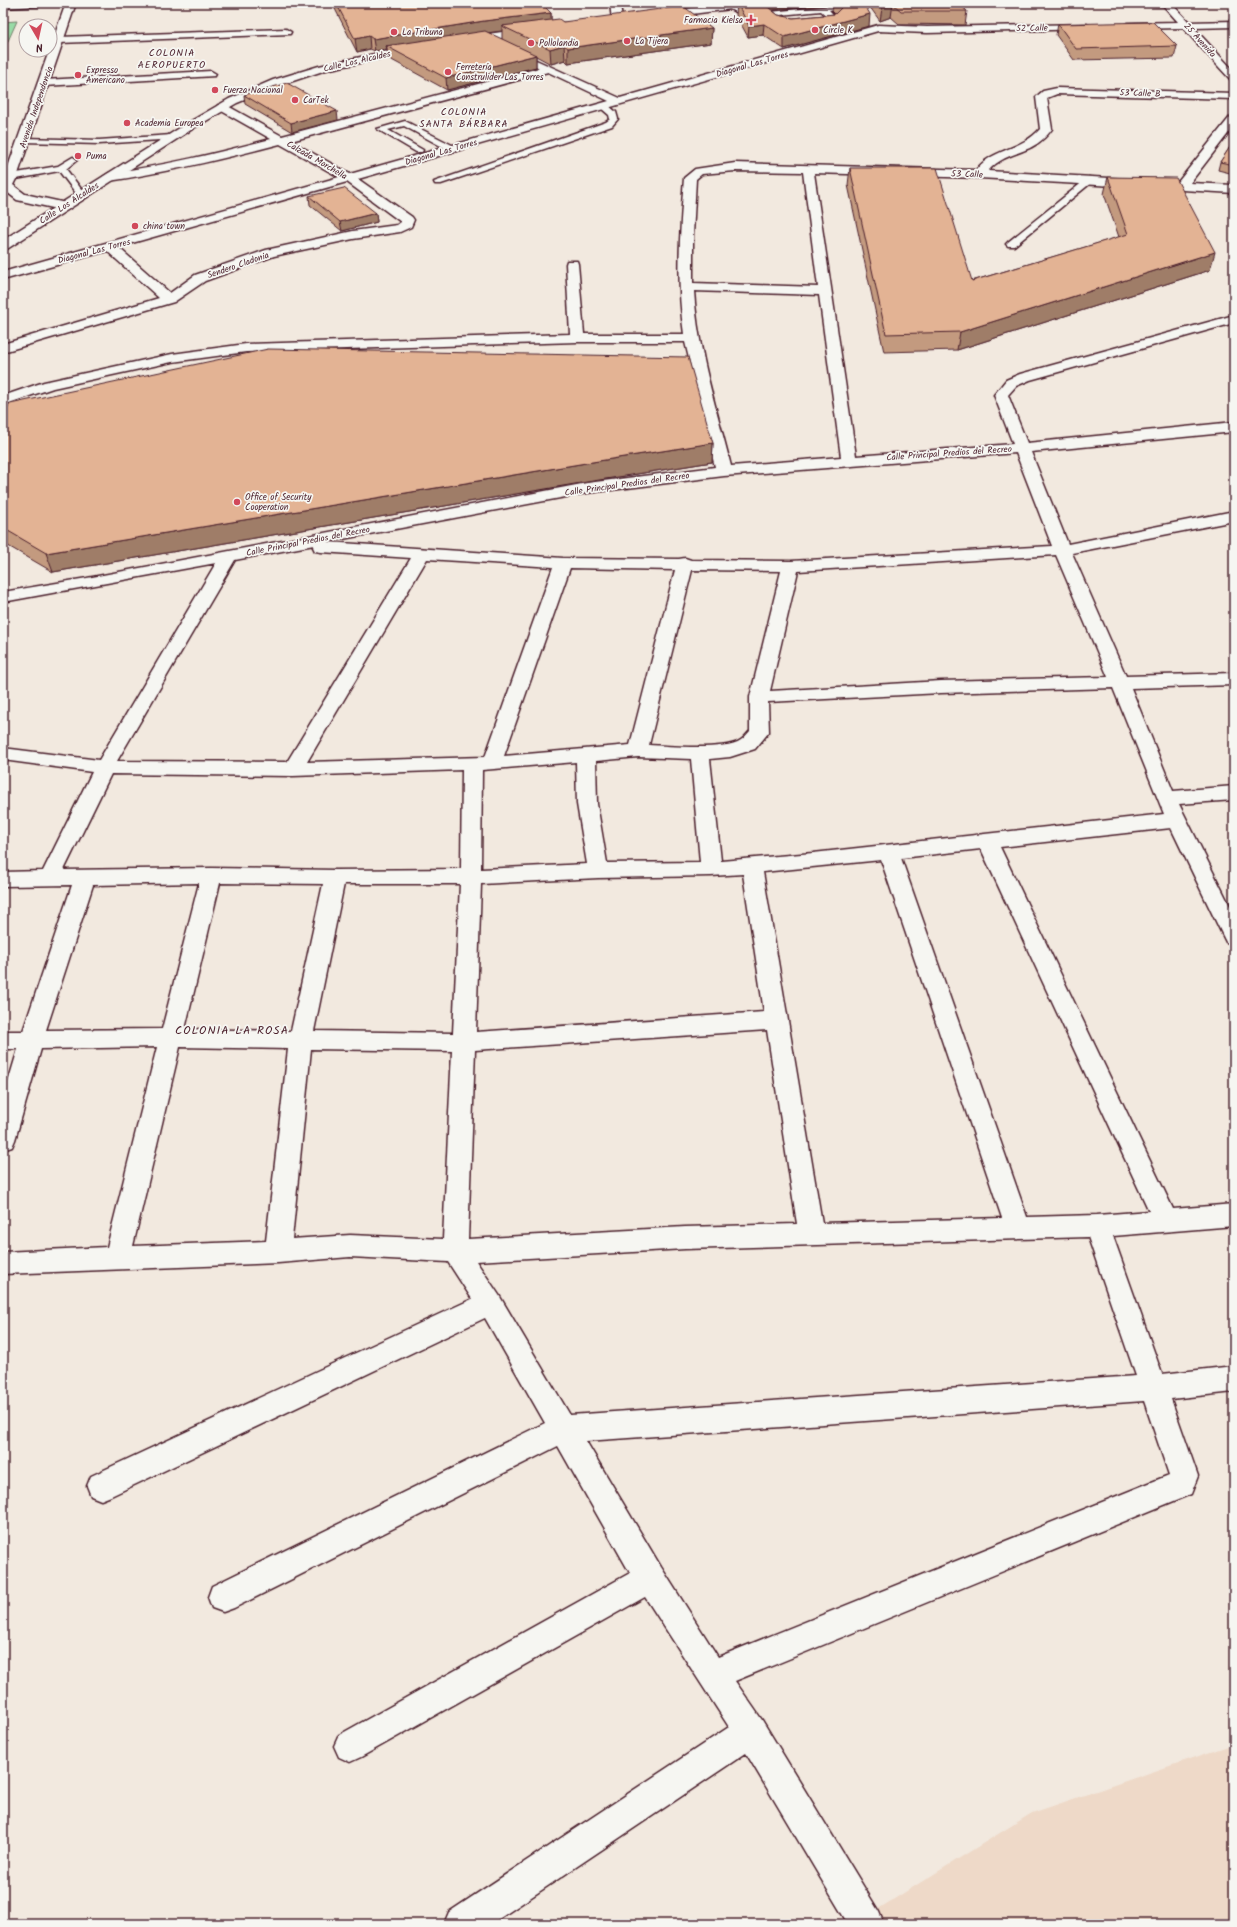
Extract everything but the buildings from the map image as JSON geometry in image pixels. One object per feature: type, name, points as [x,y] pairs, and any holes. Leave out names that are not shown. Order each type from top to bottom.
[{"type":"street","points":[[3,5],[39,3]]},
{"type":"street","name":"Avenida Independencia","points":[[7,185],[71,3]]},
{"type":"street","points":[[615,3],[617,20]]},
{"type":"street","points":[[650,16],[755,3]]},
{"type":"street","name":"25 Avenida","points":[[1166,4],[1234,77]]},
{"type":"street","points":[[870,17],[878,28]]},
{"type":"street","points":[[1116,26],[1234,24]]},
{"type":"street","name":"52 Calle","points":[[878,28],[927,30],[1101,26]]},
{"type":"street","name":"Diagonal Las Torres","points":[[3,276],[605,107],[878,28]]},
{"type":"street","points":[[456,42],[540,30]]},
{"type":"street","points":[[59,40],[286,32]]},
{"type":"street","points":[[485,38],[499,44]]},
{"type":"street","name":"Calle Los Alcaldes","points":[[3,246],[62,206],[222,107],[292,77],[366,57],[426,47]]},
{"type":"street","points":[[527,59],[621,102]]},
{"type":"street","points":[[109,177],[159,170],[284,141],[548,69]]},
{"type":"street","points":[[44,83],[211,74]]},
{"type":"street","name":"53 Calle B","points":[[979,174],[989,162],[1006,154],[1024,149],[1038,141],[1046,129],[1041,97],[1047,93],[1057,91],[1234,96]]},
{"type":"street","name":"Calzada Morchella","points":[[222,107],[349,178],[408,220]]},
{"type":"street","points":[[1182,185],[1234,119]]},
{"type":"street","name":"53 Calle","points":[[687,287],[687,218],[690,178],[700,171],[735,167],[979,174],[1234,189]]},
{"type":"street","points":[[808,169],[825,291],[829,334],[849,461]]},
{"type":"street","points":[[7,185],[21,197],[62,206]]},
{"type":"street","name":"Sendero Cladonia","points":[[3,348],[169,299],[200,278],[224,268],[271,253],[353,235],[400,228],[407,224],[408,220]]},
{"type":"street","points":[[110,247],[169,299]]},
{"type":"street","points":[[572,264],[577,338]]},
{"type":"street","points":[[724,471],[718,439],[699,376],[692,338],[687,287],[825,291]]},
{"type":"street","points":[[1234,319],[1025,377],[1011,383],[1001,395],[1062,550],[1119,681],[1166,798],[1234,936]]},
{"type":"street","points":[[3,401],[49,385],[164,360],[246,348],[577,338],[692,338]]},
{"type":"street","name":"Calle Principal Predios del Recreo","points":[[5,600],[587,488],[724,471],[1022,448],[1234,427]]},
{"type":"street","points":[[288,545],[563,563],[791,566],[1062,550],[1234,516]]},
{"type":"street","points":[[294,769],[422,553]]},
{"type":"street","points":[[50,877],[104,767],[229,556]]},
{"type":"street","points":[[492,764],[563,563]]},
{"type":"street","points":[[638,751],[685,564]]},
{"type":"street","points":[[3,754],[104,767],[294,769],[492,764],[638,751],[700,753],[730,751],[748,745],[759,732],[759,697],[791,566]]},
{"type":"street","points":[[759,697],[941,687],[1234,679]]},
{"type":"street","points":[[700,753],[711,869]]},
{"type":"street","points":[[586,755],[587,804],[598,871]]},
{"type":"street","points":[[472,764],[471,875],[455,1251],[490,1303],[650,1578],[712,1675],[751,1731],[867,1924]]},
{"type":"street","points":[[1166,798],[1234,793]]},
{"type":"street","points":[[3,879],[211,875],[335,877],[471,875],[509,876],[598,871],[711,869],[888,852],[1177,820]]},
{"type":"street","points":[[986,840],[1166,1222]]},
{"type":"street","points":[[888,852],[1018,1227]]},
{"type":"street","points":[[752,865],[812,1234]]},
{"type":"street","points":[[117,1258],[211,875]]},
{"type":"street","points":[[3,1140],[32,1039],[85,877]]},
{"type":"street","points":[[278,1252],[300,1040],[335,877]]},
{"type":"street","points":[[3,1040],[172,1038],[463,1042],[777,1020]]},
{"type":"street","points":[[3,1263],[278,1252],[350,1246],[455,1251],[685,1238],[1018,1227],[1097,1226],[1234,1216]]},
{"type":"street","points":[[712,1675],[1181,1484],[1184,1476],[1152,1388],[1097,1226]]},
{"type":"street","points":[[101,1486],[490,1303]]},
{"type":"street","points":[[223,1597],[562,1429],[1152,1388],[1234,1379]]},
{"type":"street","points":[[350,1746],[650,1578]]},
{"type":"street","points":[[461,1924],[751,1731]]},
{"type":"lane","points":[[755,3],[770,15]]},
{"type":"lane","points":[[1138,3],[1166,4]]},
{"type":"lane","points":[[728,6],[740,14],[770,15],[842,7]]},
{"type":"lane","points":[[812,24],[831,22],[834,19],[822,9]]},
{"type":"lane","points":[[438,182],[609,124],[614,119],[613,114],[605,107]]},
{"type":"lane","points":[[420,150],[381,129],[405,122],[453,149]]},
{"type":"lane","points":[[24,140],[99,142],[172,137]]},
{"type":"lane","points":[[85,152],[99,142]]},
{"type":"lane","points":[[7,185],[61,168],[73,160]]},
{"type":"lane","points":[[61,168],[81,194]]},
{"type":"lane","points":[[1011,244],[1089,180]]},
{"type":"shaded area","points":[[1234,1744],[1234,1924],[854,1924],[1032,1813]]},
{"type":"green space","points":[[17,21],[3,52],[3,22]]},
{"type":"place","name":"Farmacia Kielsa","points":[[751,20]]},
{"type":"place","name":"Circle K","points":[[815,30]]},
{"type":"place","name":"La Tribuna","points":[[394,32]]},
{"type":"place","name":"La Tijera","points":[[627,41]]},
{"type":"place","name":"Pollolandia","points":[[531,43]]},
{"type":"place","name":"Ferretería Construlider Las Torres","points":[[448,72]]},
{"type":"place","name":"Expresso Americano","points":[[78,75]]},
{"type":"place","name":"Fuerza Nacional","points":[[215,90]]},
{"type":"place","name":"CarTek","points":[[295,100]]},
{"type":"place","name":"Academia Europea","points":[[127,123]]},
{"type":"place","name":"Puma","points":[[78,156]]},
{"type":"place","name":"china town","points":[[135,226]]},
{"type":"place","name":"Office of Security Cooperation","points":[[237,502]]},
{"type":"district","name":"COLONIA AEROPUERTO","points":[[172,58]]},
{"type":"district","name":"COLONIA SANTA BÁRBARA","points":[[464,116]]},
{"type":"district","name":"COLONIA LA ROSA","points":[[232,1030]]}]
